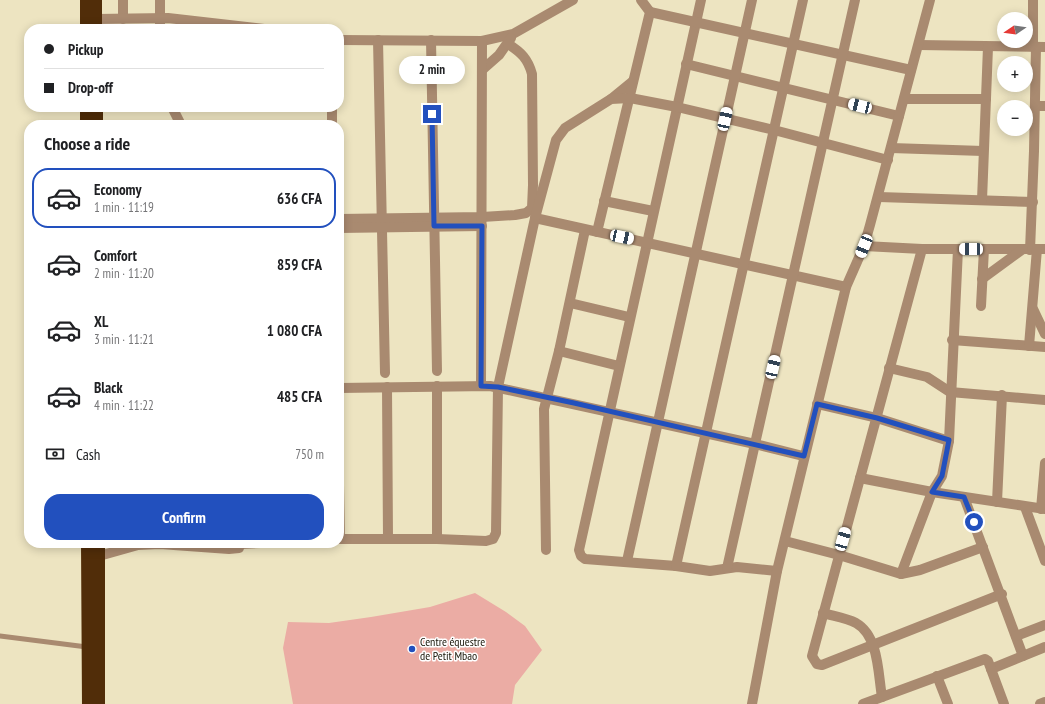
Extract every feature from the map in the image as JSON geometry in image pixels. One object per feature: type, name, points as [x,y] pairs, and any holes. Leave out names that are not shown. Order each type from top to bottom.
[{"type":"highway","points":[[86,0],[86,24]]},
{"type":"highway","points":[[96,0],[96,24]]},
{"type":"highway","points":[[87,548],[88,704]]},
{"type":"highway","points":[[99,548],[100,704]]},
{"type":"street","points":[[123,0],[124,18]]},
{"type":"street","points":[[160,0],[160,24]]},
{"type":"street","points":[[344,40],[482,41],[512,34],[572,0]]},
{"type":"street","points":[[641,0],[650,12],[911,70]]},
{"type":"street","points":[[701,0],[608,412],[579,550],[581,556],[585,559],[627,561],[710,571],[727,568],[749,568],[776,571]]},
{"type":"street","points":[[627,561],[752,0]]},
{"type":"street","points":[[676,566],[803,0]]},
{"type":"street","points":[[727,568],[823,142],[834,100],[855,0]]},
{"type":"street","points":[[752,704],[776,571],[846,286],[864,246],[879,197],[930,0]]},
{"type":"street","points":[[1029,346],[1033,309],[1034,151],[1040,106],[1038,47],[1033,0]]},
{"type":"street","points":[[597,232],[650,12]]},
{"type":"street","points":[[96,24],[124,18],[160,18],[217,24]]},
{"type":"street","points":[[482,70],[508,44],[512,34]]},
{"type":"street","points":[[378,40],[385,373]]},
{"type":"street","points":[[431,40],[437,371]]},
{"type":"street","points":[[481,386],[482,41]]},
{"type":"street","points":[[344,227],[382,223],[482,222],[526,213],[532,208],[532,74],[529,63],[520,52],[508,44]]},
{"type":"street","points":[[919,45],[1038,47]]},
{"type":"street","points":[[982,200],[988,47]]},
{"type":"street","points":[[686,64],[900,116]]},
{"type":"street","points":[[344,539],[437,539],[486,541],[493,539],[496,533],[498,387],[535,218],[556,140],[565,128],[611,99],[633,81]]},
{"type":"street","points":[[611,99],[630,98],[677,107],[823,142],[888,160]]},
{"type":"street","points":[[904,99],[986,99]]},
{"type":"street","points":[[891,148],[983,151]]},
{"type":"street","points":[[1034,151],[1045,151]]},
{"type":"street","points":[[879,197],[1033,202]]},
{"type":"street","points":[[604,201],[653,211]]},
{"type":"street","points":[[535,218],[846,286]]},
{"type":"street","points":[[344,219],[382,223]]},
{"type":"street","points":[[546,550],[543,420],[585,230]]},
{"type":"street","points":[[864,246],[922,249],[1034,249]]},
{"type":"street","points":[[901,574],[932,492],[942,476],[949,440],[952,340],[958,248]]},
{"type":"street","points":[[922,249],[812,656],[817,664],[822,665],[1002,594]]},
{"type":"street","points":[[981,306],[984,249]]},
{"type":"street","points":[[982,279],[1034,249]]},
{"type":"street","points":[[570,303],[629,318]]},
{"type":"street","points":[[1033,309],[1045,334]]},
{"type":"street","points":[[952,340],[1045,347]]},
{"type":"street","points":[[559,352],[619,366]]},
{"type":"street","points":[[889,368],[927,377],[950,392],[1045,400]]},
{"type":"street","points":[[437,386],[437,539]]},
{"type":"street","points":[[344,388],[437,386],[498,387],[804,456]]},
{"type":"street","points":[[387,387],[388,539]]},
{"type":"street","points":[[997,502],[1002,396]]},
{"type":"street","points":[[817,404],[877,418],[949,440]]},
{"type":"street","points":[[860,478],[932,492],[1043,509],[1045,463]]},
{"type":"street","points":[[964,497],[1002,594],[1023,656]]},
{"type":"street","points":[[1024,507],[1045,561]]},
{"type":"street","points":[[784,541],[839,555],[901,574],[920,570],[983,547]]},
{"type":"street","points":[[99,556],[125,548]]},
{"type":"street","points":[[221,548],[240,548]]},
{"type":"street","points":[[823,613],[855,623],[868,635],[873,646],[882,697]]},
{"type":"street","points":[[1016,636],[1045,625]]},
{"type":"street","points":[[991,669],[1045,647]]},
{"type":"street","points":[[863,704],[985,659],[991,669],[1004,704]]},
{"type":"street","points":[[937,676],[948,704]]},
{"type":"street","points":[[1040,704],[1045,702]]},
{"type":"lane","points":[[0,636],[87,647]]},
{"type":"shaded area","name":"Centre équestre de Petit Mbao","points":[[475,593],[506,612],[525,626],[542,650],[515,685],[512,704],[293,704],[283,648],[288,622],[329,623],[371,617],[430,607]]},
{"type":"place","name":"Centre équestre de Petit Mbao","points":[[412,649]]},
{"type":"route","points":[[432,114],[434,226],[482,226],[481,386],[498,387],[574,403],[804,456],[817,404],[877,418],[949,440],[946,466],[942,476],[932,492],[964,497],[974,522]]}]
